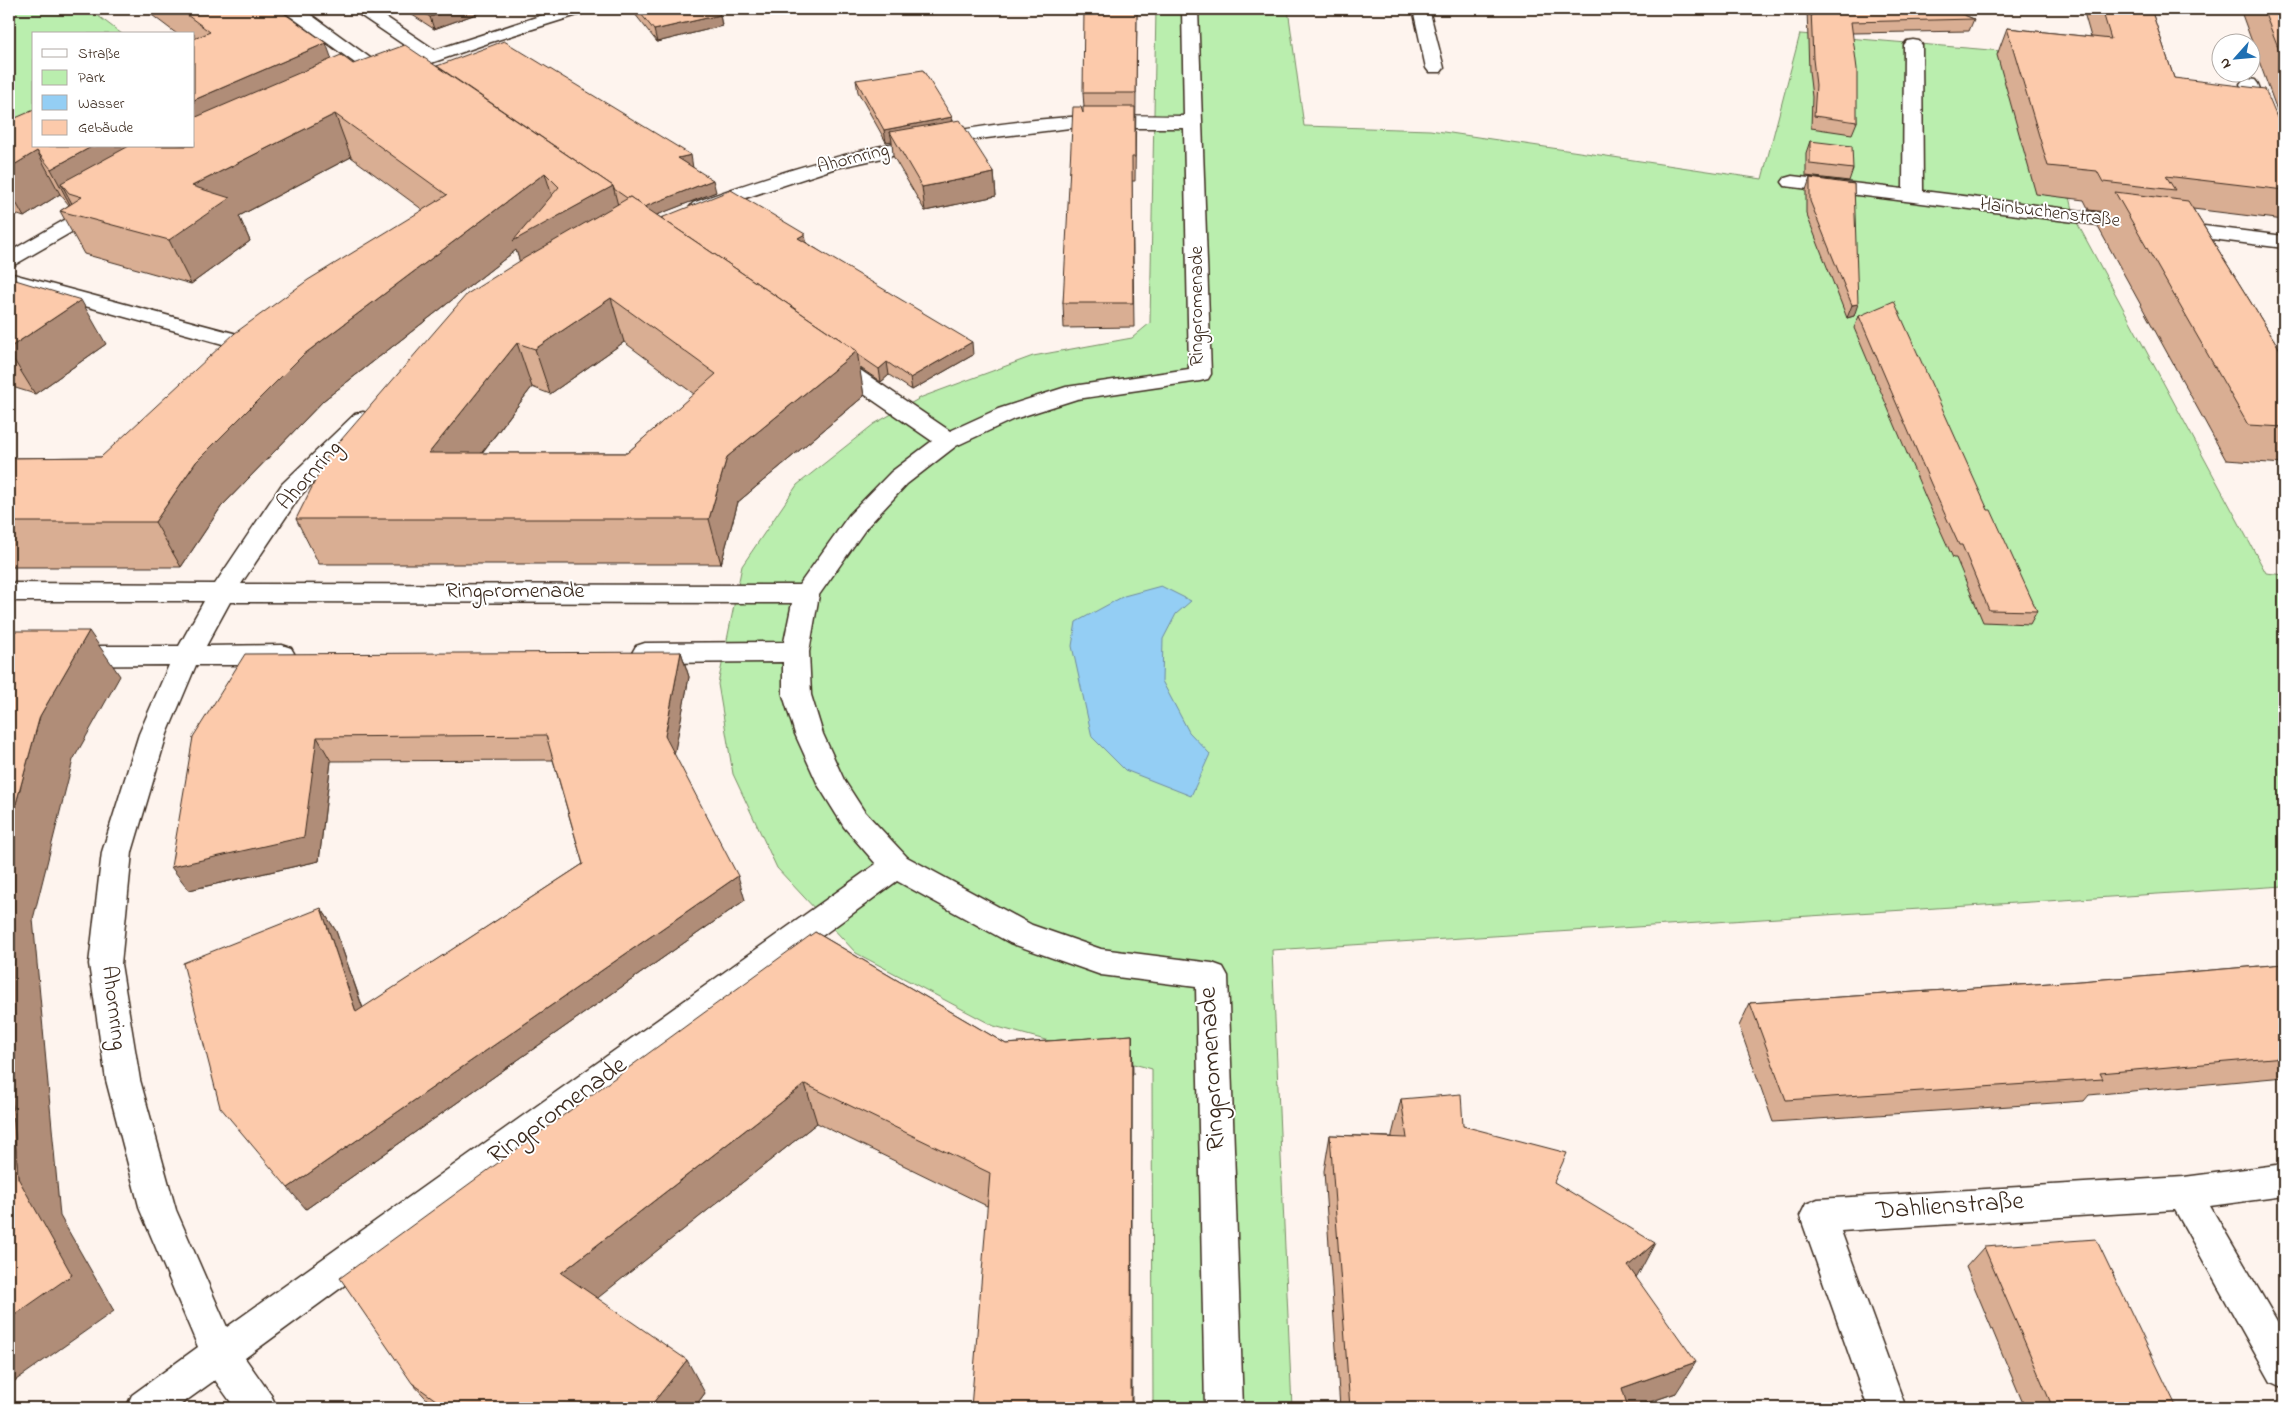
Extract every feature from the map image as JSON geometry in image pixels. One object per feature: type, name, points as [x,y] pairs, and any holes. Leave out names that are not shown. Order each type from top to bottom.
[{"type":"street","points":[[292,9],[383,75]]},
{"type":"street","points":[[363,9],[432,56]]},
{"type":"street","points":[[365,83],[432,56],[578,9]]},
{"type":"street","name":"Ringpromenade","points":[[1190,9],[1200,374],[1074,392],[1006,414],[948,441],[899,478],[858,521],[806,594],[796,652],[797,695],[809,734],[832,786],[854,819],[896,866],[948,896],[1021,934],[1092,959],[1101,962],[1212,976],[1224,1408]]},
{"type":"street","points":[[1422,9],[1435,68]]},
{"type":"street","points":[[1913,196],[1914,45]]},
{"type":"street","points":[[405,66],[421,78]]},
{"type":"street","points":[[2249,84],[2284,170]]},
{"type":"street","name":"Ahornring","points":[[675,217],[753,186],[858,155],[949,137],[1055,124],[1193,122]]},
{"type":"street","name":"Hainbuchenstraße","points":[[1792,182],[1913,196],[2282,246]]},
{"type":"street","points":[[9,260],[33,244],[115,198]]},
{"type":"street","points":[[9,238],[33,244]]},
{"type":"street","points":[[9,279],[260,347]]},
{"type":"street","points":[[811,347],[948,441]]},
{"type":"street","name":"Ahornring","points":[[258,1408],[220,1355],[158,1210],[123,1080],[105,964],[117,852],[154,734],[186,655],[223,591],[291,490],[379,404]]},
{"type":"street","points":[[9,592],[223,591]]},
{"type":"street","name":"Ringpromenade","points":[[223,591],[806,594]]},
{"type":"street","points":[[616,653],[796,652]]},
{"type":"street","points":[[9,656],[306,654]]},
{"type":"street","name":"Ringpromenade","points":[[220,1355],[896,866]]},
{"type":"street","name":"Dahlienstraße","points":[[1887,1408],[1818,1216],[2184,1193],[2284,1180]]},
{"type":"street","points":[[2184,1193],[2284,1369]]},
{"type":"street","points":[[145,1408],[220,1355]]},
{"type":"green space","points":[[9,9],[89,9],[119,32],[32,32],[32,141],[9,144]]},
{"type":"green space","points":[[1156,9],[1288,9],[1304,126],[1430,130],[1762,179],[1800,34],[2038,54],[2075,219],[2266,573],[2284,575],[2284,886],[1272,950],[1292,1408],[1153,1408],[1152,1069],[994,1026],[856,953],[777,868],[733,774],[718,684],[742,566],[797,485],[874,424],[922,397],[1033,356],[1132,338],[1150,323]]},
{"type":"water","points":[[1161,586],[1191,601],[1176,614],[1163,639],[1162,681],[1189,732],[1210,754],[1191,796],[1125,770],[1092,737],[1072,646],[1076,622],[1124,596]]},
{"type":"building","points":[[179,9],[278,9],[326,43],[195,100],[195,39],[210,32]]},
{"type":"building","points":[[417,9],[454,9],[430,17]]},
{"type":"building","points":[[637,9],[715,9],[720,15],[654,30]]},
{"type":"building","points":[[1084,9],[1137,9],[1136,93],[1083,93]]},
{"type":"building","points":[[1811,9],[1949,9],[1974,19],[1851,22],[1857,69],[1857,122],[1814,116],[1816,85]]},
{"type":"building","points":[[2102,9],[2151,9],[2174,78],[2265,89],[2284,134],[2284,190],[2166,176],[2175,190],[2103,182],[2097,171],[2048,166],[2007,28],[2111,39]]},
{"type":"building","points":[[2263,9],[2284,9],[2284,62]]},
{"type":"building","points":[[504,41],[691,155],[678,158],[713,180],[644,207],[630,197],[627,198],[614,189],[613,186],[437,66]]},
{"type":"building","points":[[405,45],[613,186],[513,241],[559,187],[545,173],[303,355],[196,462],[155,522],[9,522],[9,458],[101,457],[235,333],[308,280],[447,195],[335,114],[192,186],[230,198],[169,240],[60,211],[82,197],[69,193],[61,183],[125,148],[195,148],[195,118],[341,55],[353,64]]},
{"type":"building","points":[[923,70],[952,117],[884,130],[856,80]]},
{"type":"building","points":[[1073,107],[1081,107],[1083,113],[1083,107],[1135,107],[1135,157],[1132,157],[1133,303],[1063,303]]},
{"type":"building","points":[[32,111],[32,148],[89,148],[51,169],[37,151],[9,168],[9,120]]},
{"type":"building","points":[[960,120],[994,173],[922,187],[890,132]]},
{"type":"building","points":[[1810,141],[1852,146],[1853,169],[1810,164]]},
{"type":"building","points":[[1810,178],[1854,184],[1858,304],[1852,305],[1810,201]]},
{"type":"building","points":[[731,190],[805,234],[798,238],[972,342],[910,378],[887,362],[879,369],[857,354],[857,351],[661,218]]},
{"type":"building","points":[[2115,192],[2188,201],[2284,356],[2284,427],[2248,425]]},
{"type":"building","points":[[630,197],[857,351],[727,457],[709,519],[296,519],[328,455],[467,294]],"holes":[[[611,298],[716,374],[627,453],[429,453],[517,343],[535,349]]]},
{"type":"building","points":[[9,278],[81,300],[9,348]]},
{"type":"building","points":[[1894,301],[1988,510],[1991,510],[2037,611],[1989,610],[1962,545],[1959,545],[1859,316]]},
{"type":"building","points":[[9,631],[89,631],[40,716],[9,829]]},
{"type":"building","points":[[681,652],[665,736],[738,876],[288,1188],[220,1107],[183,963],[321,908],[356,1012],[583,864],[546,735],[317,737],[304,837],[171,867],[193,737],[245,654]]},
{"type":"building","points":[[815,932],[1006,1044],[1132,1035],[1131,1408],[971,1408],[990,1173],[805,1084],[561,1273],[687,1360],[649,1408],[447,1408],[412,1383],[340,1278]]},
{"type":"building","points":[[2284,964],[2284,1057],[2100,1073],[2103,1079],[1786,1100],[1750,1003],[2080,981]]},
{"type":"building","points":[[9,1056],[18,1178],[72,1275],[9,1319]]},
{"type":"building","points":[[1461,1094],[1463,1126],[1567,1153],[1554,1182],[1655,1243],[1628,1266],[1696,1362],[1622,1388],[1628,1408],[1350,1408],[1330,1135],[1407,1138],[1401,1099]]},
{"type":"building","points":[[2096,1239],[2177,1408],[2053,1408],[1984,1247]]}]
